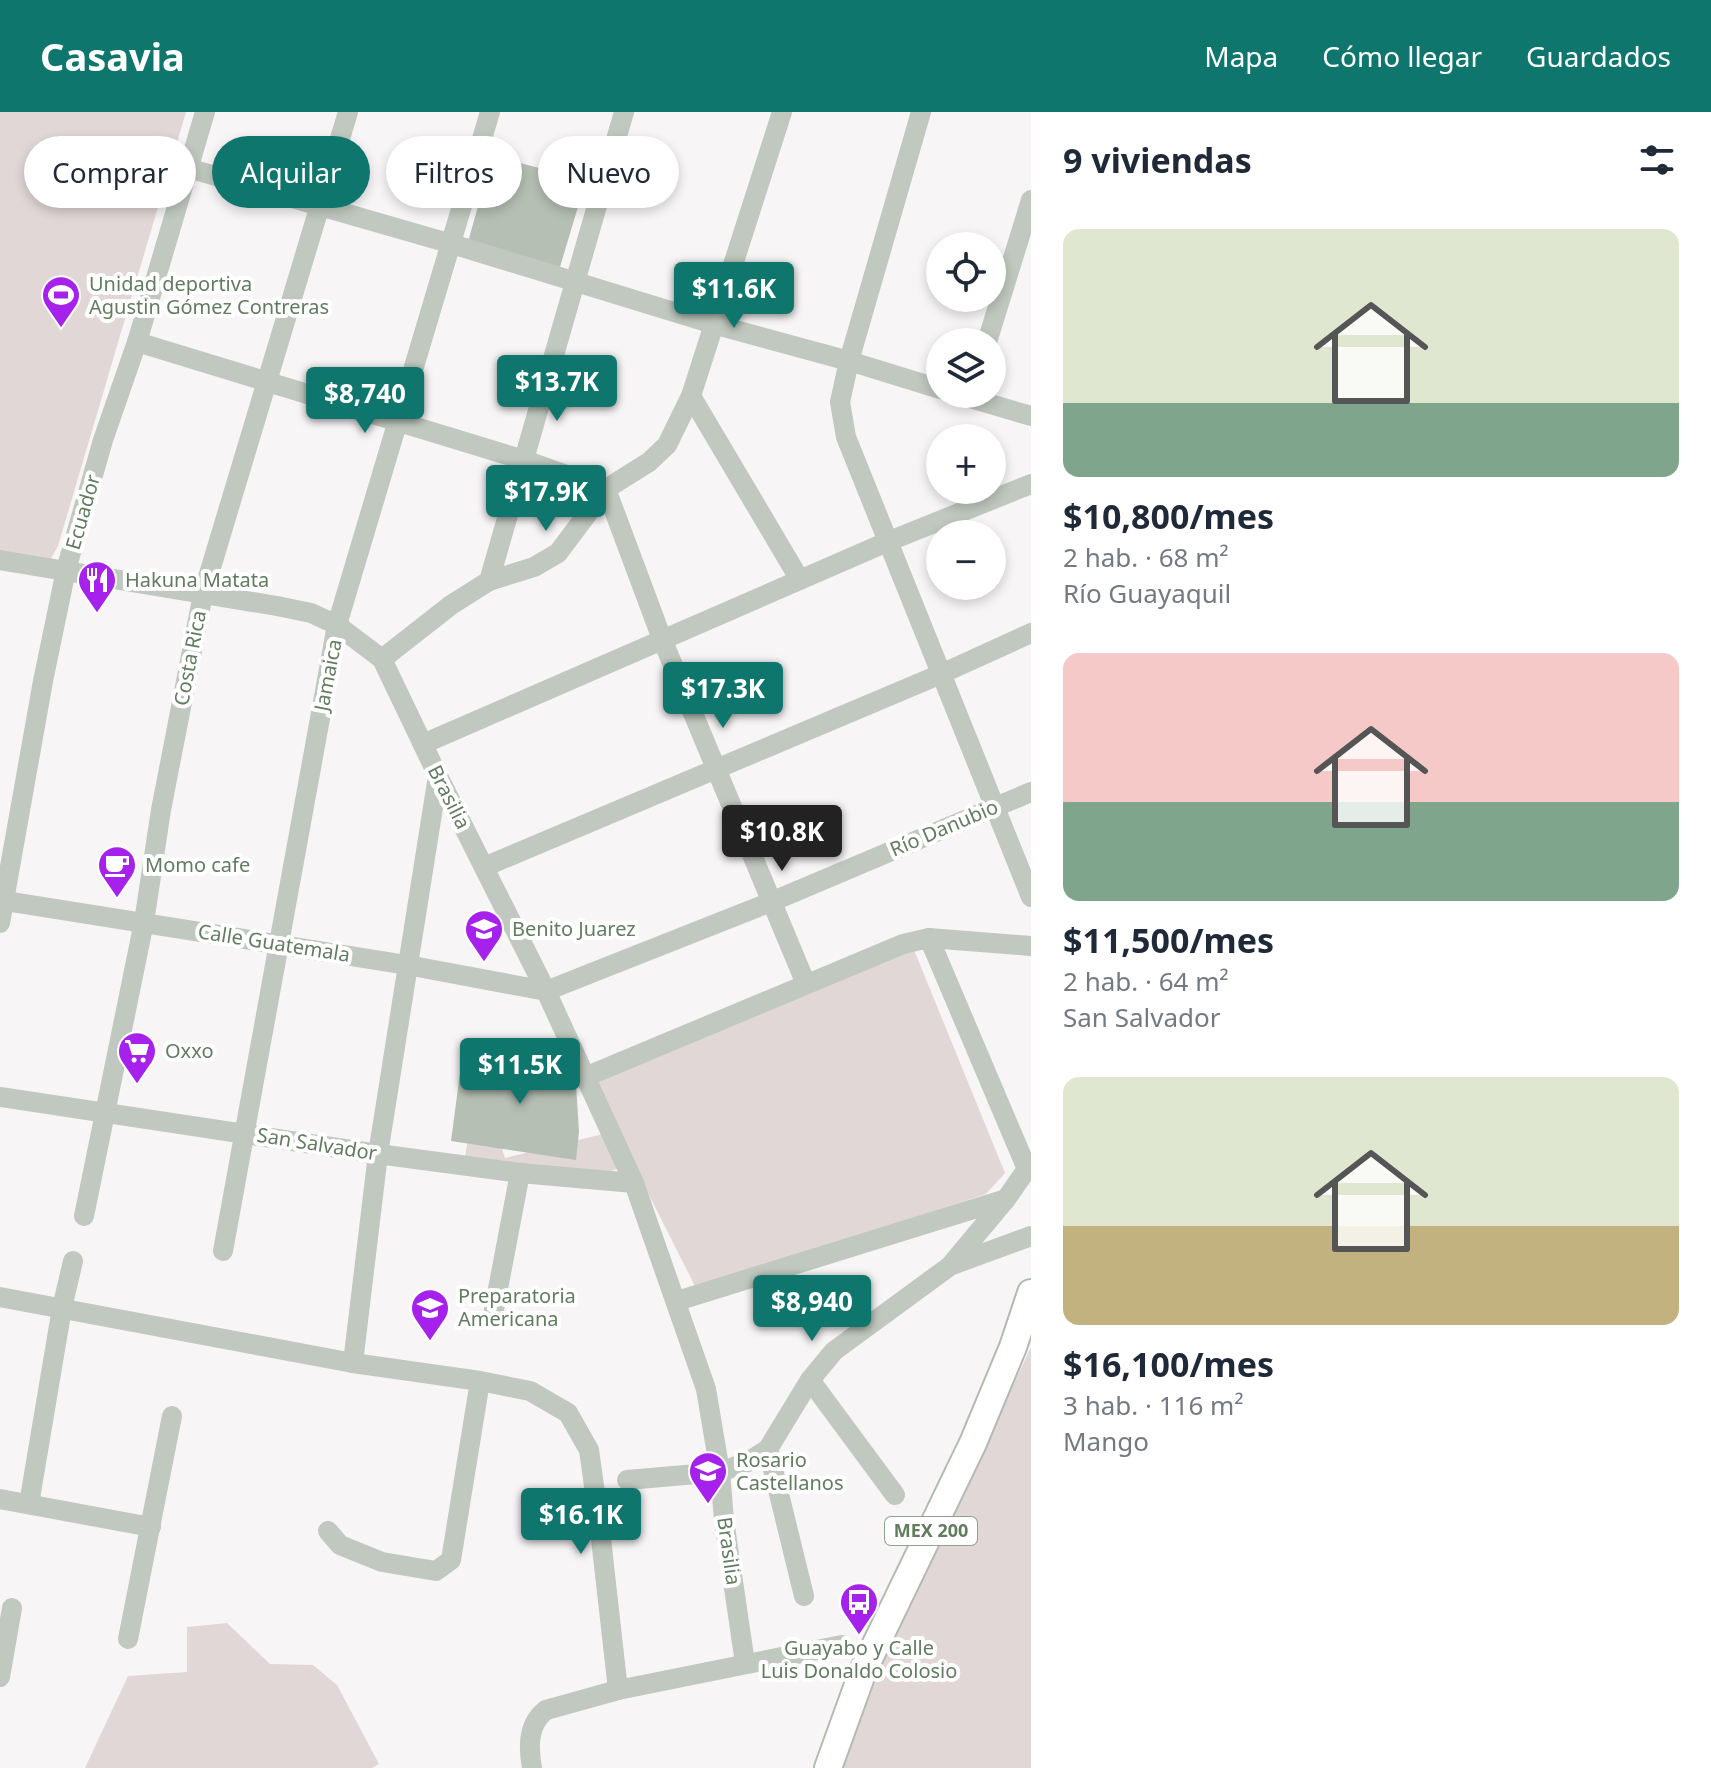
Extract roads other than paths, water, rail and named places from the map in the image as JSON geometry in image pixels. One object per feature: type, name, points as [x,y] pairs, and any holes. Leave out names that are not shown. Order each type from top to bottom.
[{"type":"main road","name":"MEX 200","points":[[828,1768],[863,1671],[973,1443],[1013,1347],[1031,1293]]},
{"type":"street","name":"Ecuador","points":[[196,142],[205,112]]},
{"type":"street","name":"Costa Rica","points":[[341,136],[348,112]]},
{"type":"street","name":"Jamaica","points":[[223,1251],[337,625],[490,112]]},
{"type":"street","points":[[489,581],[624,112]]},
{"type":"street","points":[[382,659],[451,605],[489,581],[534,567],[558,553],[606,489],[649,462],[667,445],[691,396],[782,112]]},
{"type":"street","points":[[921,112],[840,402],[846,437],[1031,897]]},
{"type":"street","points":[[991,328],[1031,200]]},
{"type":"street","name":"Ecuador","points":[[0,923],[66,570],[103,440],[137,342],[176,208]]},
{"type":"street","name":"Costa Rica","points":[[84,1216],[144,922],[161,810],[203,594],[320,208]]},
{"type":"street","points":[[324,208],[926,385]]},
{"type":"street","points":[[137,342],[524,460],[606,489]]},
{"type":"street","points":[[691,396],[800,580]]},
{"type":"street","points":[[1006,408],[1031,416]]},
{"type":"street","points":[[423,744],[887,542],[1031,484]]},
{"type":"street","points":[[606,489],[662,639],[806,984]]},
{"type":"street","name":"Brasilia","points":[[0,560],[311,613],[337,625],[382,659],[546,991],[634,1183],[677,1301],[706,1389],[745,1663]]},
{"type":"street","points":[[484,867],[1031,633]]},
{"type":"street","points":[[353,1363],[378,1154],[438,776]]},
{"type":"street","name":"Río Danubio","points":[[546,991],[771,902],[1031,792]]},
{"type":"street","name":"Calle Guatemala","points":[[2,900],[407,965],[546,991]]},
{"type":"street","points":[[627,1480],[720,1472],[748,1462],[768,1449],[810,1380],[834,1351],[950,1266],[1006,1199],[1029,1166],[929,938]]},
{"type":"street","points":[[585,1077],[903,944],[929,938],[1031,946]]},
{"type":"street","name":"San Salvador","points":[[0,1097],[378,1154],[520,1173],[634,1183]]},
{"type":"street","points":[[494,1310],[520,1173]]},
{"type":"street","points":[[677,1301],[1006,1199]]},
{"type":"street","points":[[950,1266],[1031,1236]]},
{"type":"street","points":[[29,1504],[62,1308],[73,1261]]},
{"type":"street","points":[[0,1297],[353,1363],[530,1391],[568,1413],[589,1450],[618,1690]]},
{"type":"street","points":[[810,1380],[895,1495]]},
{"type":"street","points":[[328,1531],[340,1545],[382,1562],[436,1571],[451,1560],[480,1381]]},
{"type":"street","points":[[128,1639],[172,1416]]},
{"type":"street","points":[[768,1449],[804,1596]]},
{"type":"street","points":[[0,1499],[151,1527]]},
{"type":"street","points":[[0,1677],[12,1608]]},
{"type":"street","points":[[532,1768],[532,1728],[537,1717],[546,1710],[618,1690],[842,1645]]},
{"type":"place","name":"Unidad deportiva Agustin Gómez Contreras","points":[[61,329]]},
{"type":"place","name":"Hakuna Matata","points":[[97,614]]},
{"type":"place","name":"Momo cafe","points":[[117,899]]},
{"type":"place","name":"Benito Juarez","points":[[484,963]]},
{"type":"place","name":"Oxxo","points":[[137,1085]]},
{"type":"place","name":"Preparatoria Americana","points":[[430,1342]]},
{"type":"place","name":"Rosario Castellanos","points":[[708,1505]]},
{"type":"place","name":"Guayabo y Calle Luis Donaldo Colosio","points":[[859,1636]]}]
